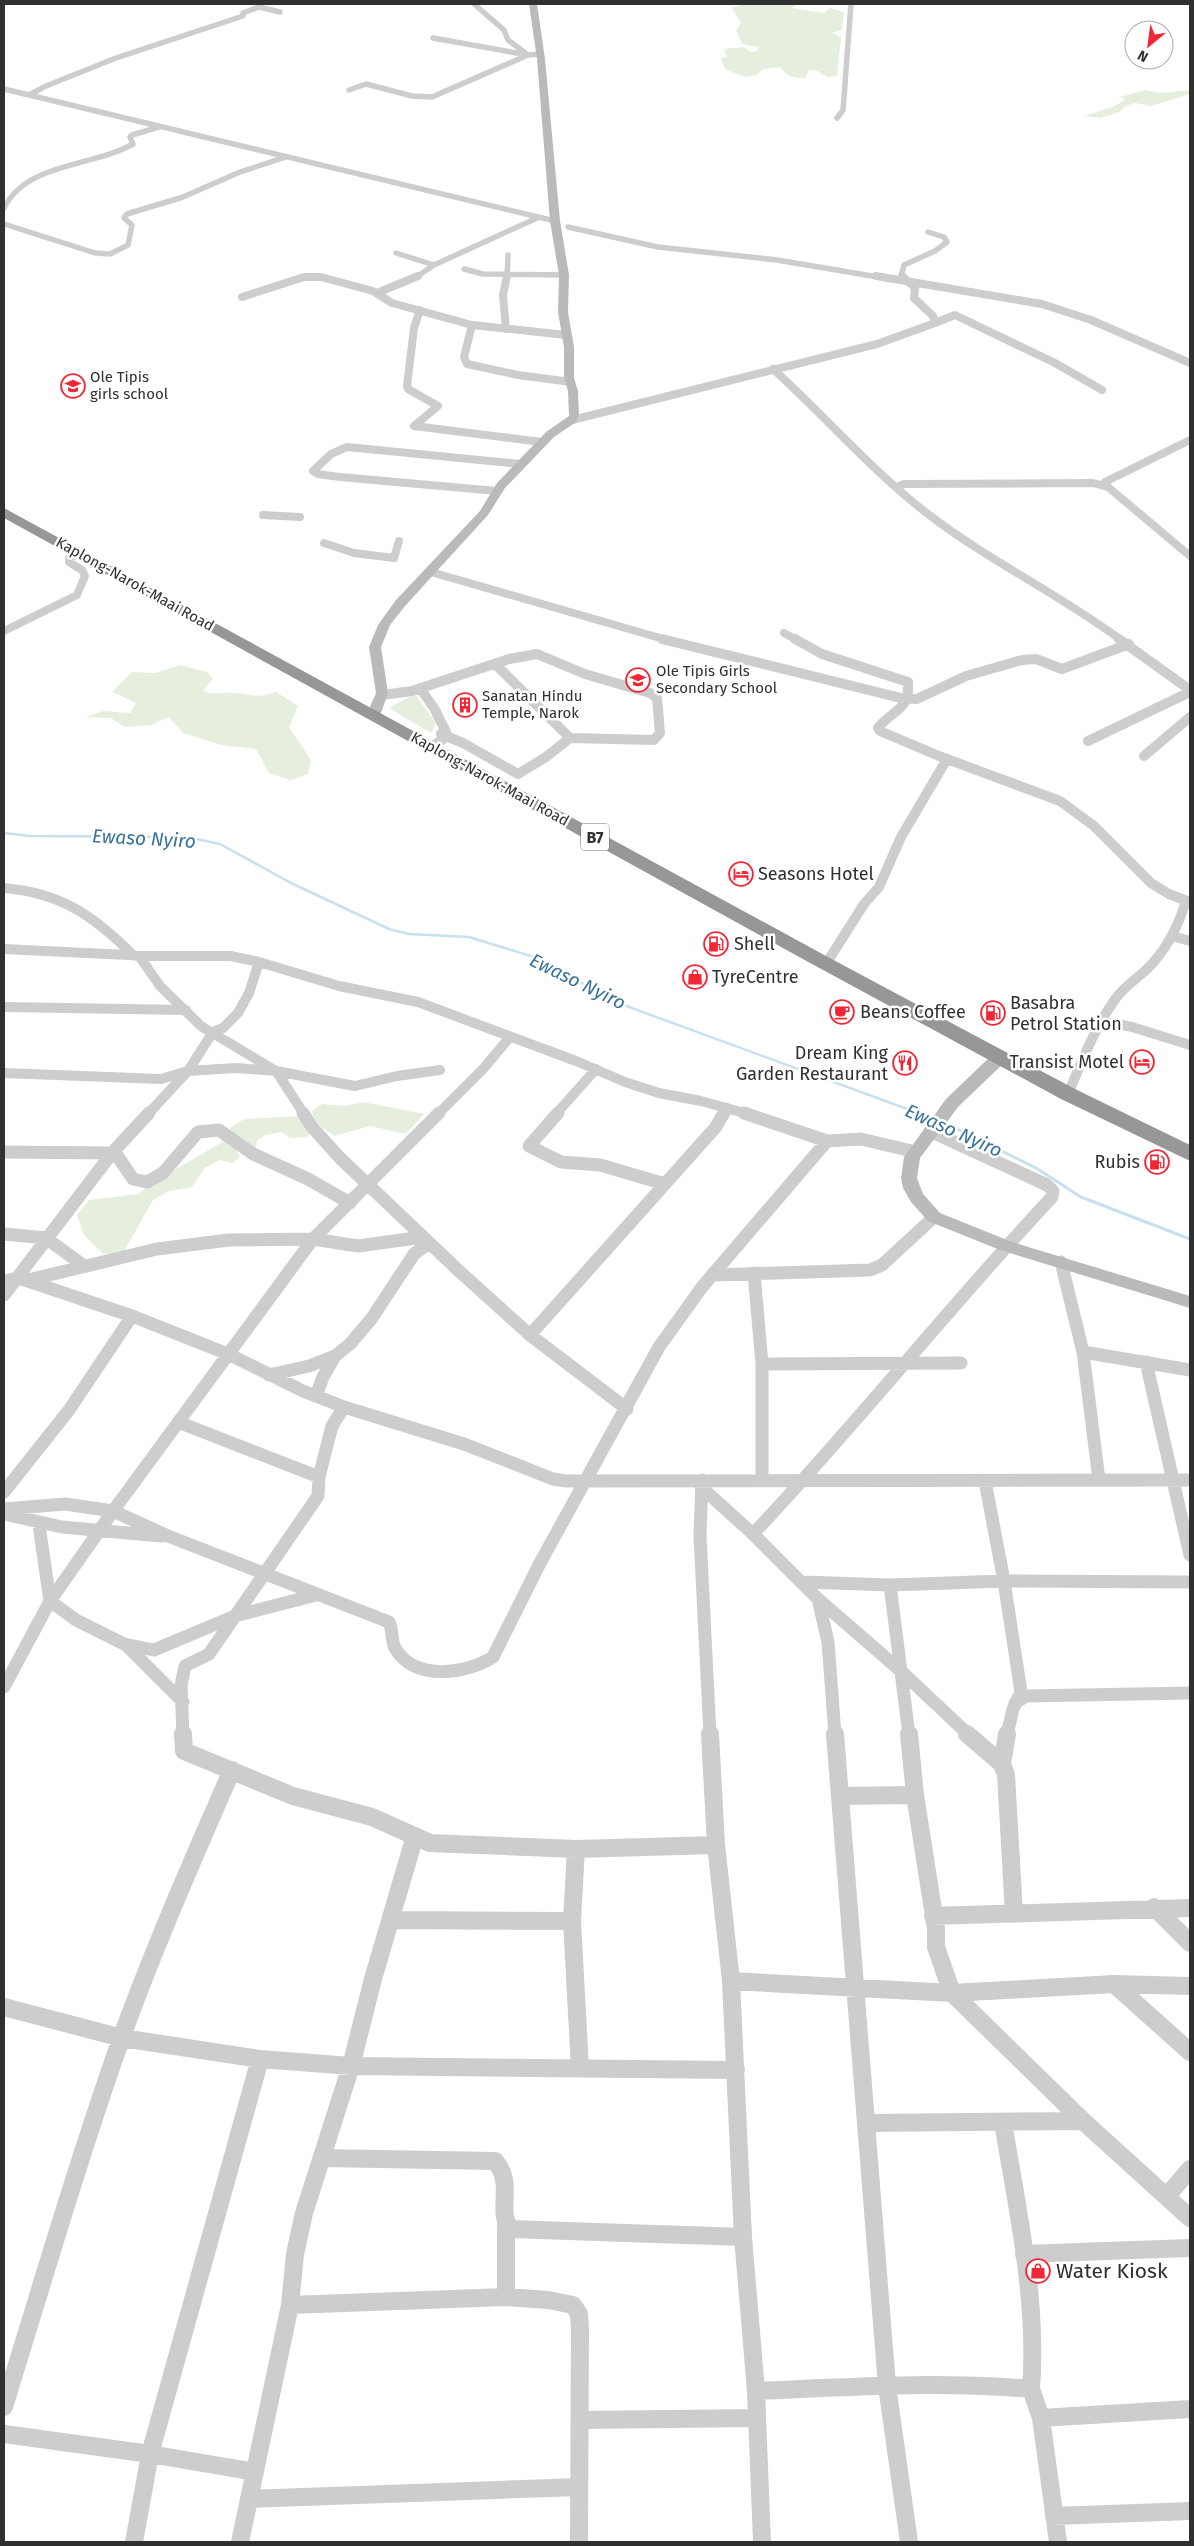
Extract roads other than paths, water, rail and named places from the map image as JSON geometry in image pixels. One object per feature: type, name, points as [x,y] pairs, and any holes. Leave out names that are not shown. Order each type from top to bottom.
[{"type":"highway","name":"Kaplong-Narok-Maai Road","points":[[4,512],[373,716],[436,741],[826,964],[1068,1094],[1190,1154]]},
{"type":"main road","points":[[373,716],[380,705],[382,695],[382,676],[375,659],[378,635],[398,606],[485,511],[496,491],[542,442],[563,424],[572,420],[573,402],[566,335],[564,275],[533,54],[533,4]]},
{"type":"main road","points":[[1000,1057],[952,1103],[930,1131],[916,1152],[911,1164],[909,1178],[911,1188],[934,1217],[1006,1246],[1190,1302]]},
{"type":"street","points":[[474,4],[504,30],[508,40],[533,54]]},
{"type":"street","points":[[836,118],[843,110],[851,4]]},
{"type":"street","points":[[29,94],[105,60],[159,41],[243,16],[243,13],[255,8],[280,12]]},
{"type":"street","points":[[433,38],[533,54]]},
{"type":"street","points":[[349,90],[366,84],[412,96],[432,97],[533,54]]},
{"type":"street","points":[[4,89],[555,221]]},
{"type":"street","points":[[4,208],[8,200],[25,183],[62,167],[117,153],[133,144],[130,137],[132,135],[162,126]]},
{"type":"street","points":[[4,224],[87,251],[110,254],[128,245],[132,225],[124,218],[127,214],[183,197],[240,172],[286,157]]},
{"type":"street","points":[[378,293],[419,276],[434,264],[537,218]]},
{"type":"street","points":[[568,227],[658,247],[777,260],[996,295],[1051,306],[1099,323],[1190,363]]},
{"type":"street","points":[[928,232],[944,237],[947,242],[935,251],[904,265],[900,276],[915,288],[914,298],[934,316],[935,323]]},
{"type":"street","points":[[396,253],[434,264]]},
{"type":"street","points":[[506,329],[503,295],[508,274],[508,255]]},
{"type":"street","points":[[464,269],[483,274],[564,275]]},
{"type":"street","points":[[242,298],[304,276],[321,277],[378,293],[392,302],[472,325],[566,335]]},
{"type":"street","points":[[420,310],[414,328],[406,377],[407,386],[438,406],[414,426],[542,442]]},
{"type":"street","points":[[572,420],[885,342],[955,315],[1054,363],[1102,390]]},
{"type":"street","points":[[472,325],[464,357],[467,364],[518,375],[570,382]]},
{"type":"street","points":[[773,369],[829,420],[881,475],[928,513],[982,550],[1129,644],[1190,691],[1088,741]]},
{"type":"street","points":[[1190,440],[1105,482],[1108,487],[1190,556]]},
{"type":"street","points":[[496,491],[340,477],[318,474],[313,471],[314,467],[331,454],[347,447],[521,464]]},
{"type":"street","points":[[897,487],[904,484],[960,483],[1001,485],[1093,484],[1108,487]]},
{"type":"street","points":[[263,515],[300,517]]},
{"type":"street","points":[[324,543],[354,553],[394,558],[399,541]]},
{"type":"street","points":[[4,631],[77,594],[85,576],[82,570],[69,562],[69,558],[80,554]]},
{"type":"street","points":[[431,572],[596,621],[728,657],[901,698],[922,697],[966,676],[1022,660],[1036,659],[1062,668],[1129,644]]},
{"type":"street","points":[[784,633],[822,654],[905,680],[909,684],[910,698],[905,707],[884,719],[878,728],[880,731],[946,759],[1062,802],[1100,830],[1127,864],[1154,887],[1188,902],[1172,936],[1155,960],[1132,979],[1116,998],[1102,1020],[1068,1094]]},
{"type":"street","points":[[382,695],[420,688],[527,654],[537,654],[585,674],[650,693],[657,697],[660,733],[654,740],[570,738],[546,757],[518,774],[463,743],[436,741]]},
{"type":"street","points":[[495,664],[570,738]]},
{"type":"street","points":[[420,688],[446,732],[436,741]]},
{"type":"street","points":[[1144,756],[1190,717]]},
{"type":"street","points":[[826,964],[864,904],[878,887],[901,837],[946,759]]},
{"type":"street","points":[[4,888],[38,890],[57,896],[92,919],[136,956],[160,986],[200,1026],[276,1071],[312,1126],[368,1186],[530,1335],[627,1409]]},
{"type":"street","points":[[1172,936],[1190,941]]},
{"type":"street","points":[[4,949],[136,956],[231,956],[259,962],[339,986],[418,1002],[659,1093],[727,1108],[798,1129],[827,1140],[846,1138],[872,1140],[916,1152]]},
{"type":"street","points":[[4,1295],[23,1279],[46,1238],[113,1152],[188,1071],[213,1032],[224,1029],[239,1010],[254,982],[259,962]]},
{"type":"street","points":[[4,1007],[186,1010]]},
{"type":"street","points":[[1102,1020],[1190,1045]]},
{"type":"street","points":[[4,1687],[50,1601],[113,1511],[313,1238],[368,1186],[484,1069],[510,1037]]},
{"type":"street","points":[[4,1073],[161,1079],[188,1071],[236,1068],[276,1071],[355,1086],[397,1076],[440,1070]]},
{"type":"street","points":[[596,1070],[529,1146],[561,1162],[600,1164],[665,1184]]},
{"type":"street","points":[[530,1335],[715,1128],[727,1108]]},
{"type":"street","points":[[113,1152],[133,1179],[147,1182],[163,1173],[198,1132],[220,1130],[253,1154],[308,1179],[350,1203]]},
{"type":"street","points":[[753,1534],[803,1481],[1006,1246],[1052,1197],[1053,1191],[1048,1185],[930,1131]]},
{"type":"street","points":[[4,1509],[65,1504],[113,1511],[168,1536],[389,1622],[393,1629],[394,1647],[404,1659],[418,1668],[458,1671],[483,1665],[493,1657],[540,1563],[627,1409],[659,1347],[712,1275],[827,1140]]},
{"type":"street","points":[[4,1152],[113,1152]]},
{"type":"street","points":[[712,1275],[848,1273],[877,1268],[934,1217]]},
{"type":"street","points":[[4,1234],[46,1238],[84,1266]]},
{"type":"street","points":[[4,1281],[23,1279],[157,1249],[229,1240],[313,1238],[358,1246],[426,1240]]},
{"type":"street","points":[[269,1375],[309,1366],[335,1356],[350,1344],[372,1318],[414,1254],[426,1240]]},
{"type":"street","points":[[1061,1262],[1083,1352],[1099,1480]]},
{"type":"street","points":[[754,1273],[762,1364],[762,1479]]},
{"type":"street","points":[[23,1279],[132,1316],[228,1354],[269,1375],[344,1407],[464,1444],[553,1479],[566,1481],[587,1479],[702,1483],[762,1479],[803,1481],[1190,1480]]},
{"type":"street","points":[[4,1492],[69,1410],[132,1316]]},
{"type":"street","points":[[1083,1352],[1190,1370]]},
{"type":"street","points":[[316,1396],[323,1377],[335,1356]]},
{"type":"street","points":[[1146,1362],[1190,1554]]},
{"type":"street","points":[[762,1364],[960,1363]]},
{"type":"street","points":[[344,1407],[332,1426],[319,1478],[318,1496],[209,1654],[185,1666],[181,1685],[184,1751],[310,1801],[370,1816],[395,1826],[414,1839],[446,1844],[576,1849],[716,1845]]},
{"type":"street","points":[[178,1422],[241,1445],[319,1478]]},
{"type":"street","points":[[985,1481],[1004,1582],[1021,1692],[1015,1703],[1008,1726],[1002,1764],[1006,1775],[1014,1914]]},
{"type":"street","points":[[702,1483],[818,1599],[902,1672],[940,1710],[1002,1764]]},
{"type":"street","points":[[702,1483],[700,1536],[716,1845],[731,1981],[744,2237],[756,2391],[762,2542]]},
{"type":"street","points":[[4,1514],[39,1525],[98,1533],[168,1536]]},
{"type":"street","points":[[39,1525],[50,1601],[76,1620],[124,1644],[154,1650],[235,1616],[316,1595]]},
{"type":"street","points":[[803,1582],[890,1585],[1004,1582],[1190,1582]]},
{"type":"street","points":[[890,1585],[902,1672],[915,1795],[936,1947],[952,1993],[1083,2121],[1190,2218]]},
{"type":"street","points":[[818,1599],[828,1642],[887,2386],[909,2542]]},
{"type":"street","points":[[124,1644],[183,1702]]},
{"type":"street","points":[[1015,1703],[1026,1696],[1190,1693]]},
{"type":"street","points":[[4,2407],[95,2114],[122,2038],[171,1908],[232,1770]]},
{"type":"street","points":[[840,1796],[915,1795]]},
{"type":"street","points":[[240,2542],[290,2305],[296,2254],[304,2213],[351,2066],[414,1839]]},
{"type":"street","points":[[576,1849],[572,1921],[580,2068]]},
{"type":"street","points":[[933,1916],[1154,1907],[1190,1908]]},
{"type":"street","points":[[1154,1907],[1190,1943]]},
{"type":"street","points":[[390,1920],[572,1921]]},
{"type":"street","points":[[731,1981],[952,1993],[1114,1984],[1190,1986]]},
{"type":"street","points":[[1114,1984],[1190,2052]]},
{"type":"street","points":[[4,2007],[122,2038],[260,2059],[351,2066],[736,2070]]},
{"type":"street","points":[[134,2542],[150,2454],[260,2059]]},
{"type":"street","points":[[866,2123],[1083,2121]]},
{"type":"street","points":[[1003,2122],[1024,2254],[1034,2353],[1031,2389],[1041,2418],[1058,2542]]},
{"type":"street","points":[[322,2158],[495,2161],[501,2166],[507,2179],[506,2297]]},
{"type":"street","points":[[1167,2196],[1190,2169]]},
{"type":"street","points":[[506,2227],[744,2237]]},
{"type":"street","points":[[1024,2254],[1190,2248]]},
{"type":"street","points":[[290,2305],[506,2297],[548,2300],[573,2305],[579,2314],[579,2542]]},
{"type":"street","points":[[756,2391],[887,2386],[1001,2386],[1031,2389]]},
{"type":"street","points":[[580,2420],[757,2418],[756,2391]]},
{"type":"street","points":[[1041,2418],[1190,2409]]},
{"type":"street","points":[[4,2434],[150,2454],[255,2472]]},
{"type":"street","points":[[249,2499],[579,2487]]},
{"type":"street","points":[[1054,2516],[1190,2511]]},
{"type":"waterway","name":"Ewaso Nyiro","points":[[4,833],[30,836],[187,837],[220,844],[291,883],[389,929],[409,934],[469,937],[544,960],[574,977],[599,996],[921,1114]]},
{"type":"waterway","name":"Ewaso Nyiro","points":[[918,1113],[935,1119]]},
{"type":"waterway","name":"Ewaso Nyiro","points":[[943,1122],[1036,1168],[1081,1197],[1190,1239]]},
{"type":"place","name":"Ole Tipis girls school","points":[[73,386]]},
{"type":"place","name":"Ole Tipis Girls Secondary School","points":[[638,680]]},
{"type":"place","name":"Sanatan Hindu Temple, Narok","points":[[465,705]]},
{"type":"place","name":"Seasons Hotel","points":[[741,874]]},
{"type":"place","name":"Shell","points":[[716,944]]},
{"type":"place","name":"TyreCentre","points":[[695,977]]},
{"type":"place","name":"Beans Coffee","points":[[842,1012]]},
{"type":"place","name":"Basabra Petrol Station","points":[[993,1013]]},
{"type":"place","name":"Transist Motel","points":[[1142,1062]]},
{"type":"place","name":"Dream King Garden Restaurant","points":[[905,1063]]},
{"type":"place","name":"Rubis","points":[[1157,1162]]},
{"type":"place","name":"Water Kiosk","points":[[1038,2271]]}]
